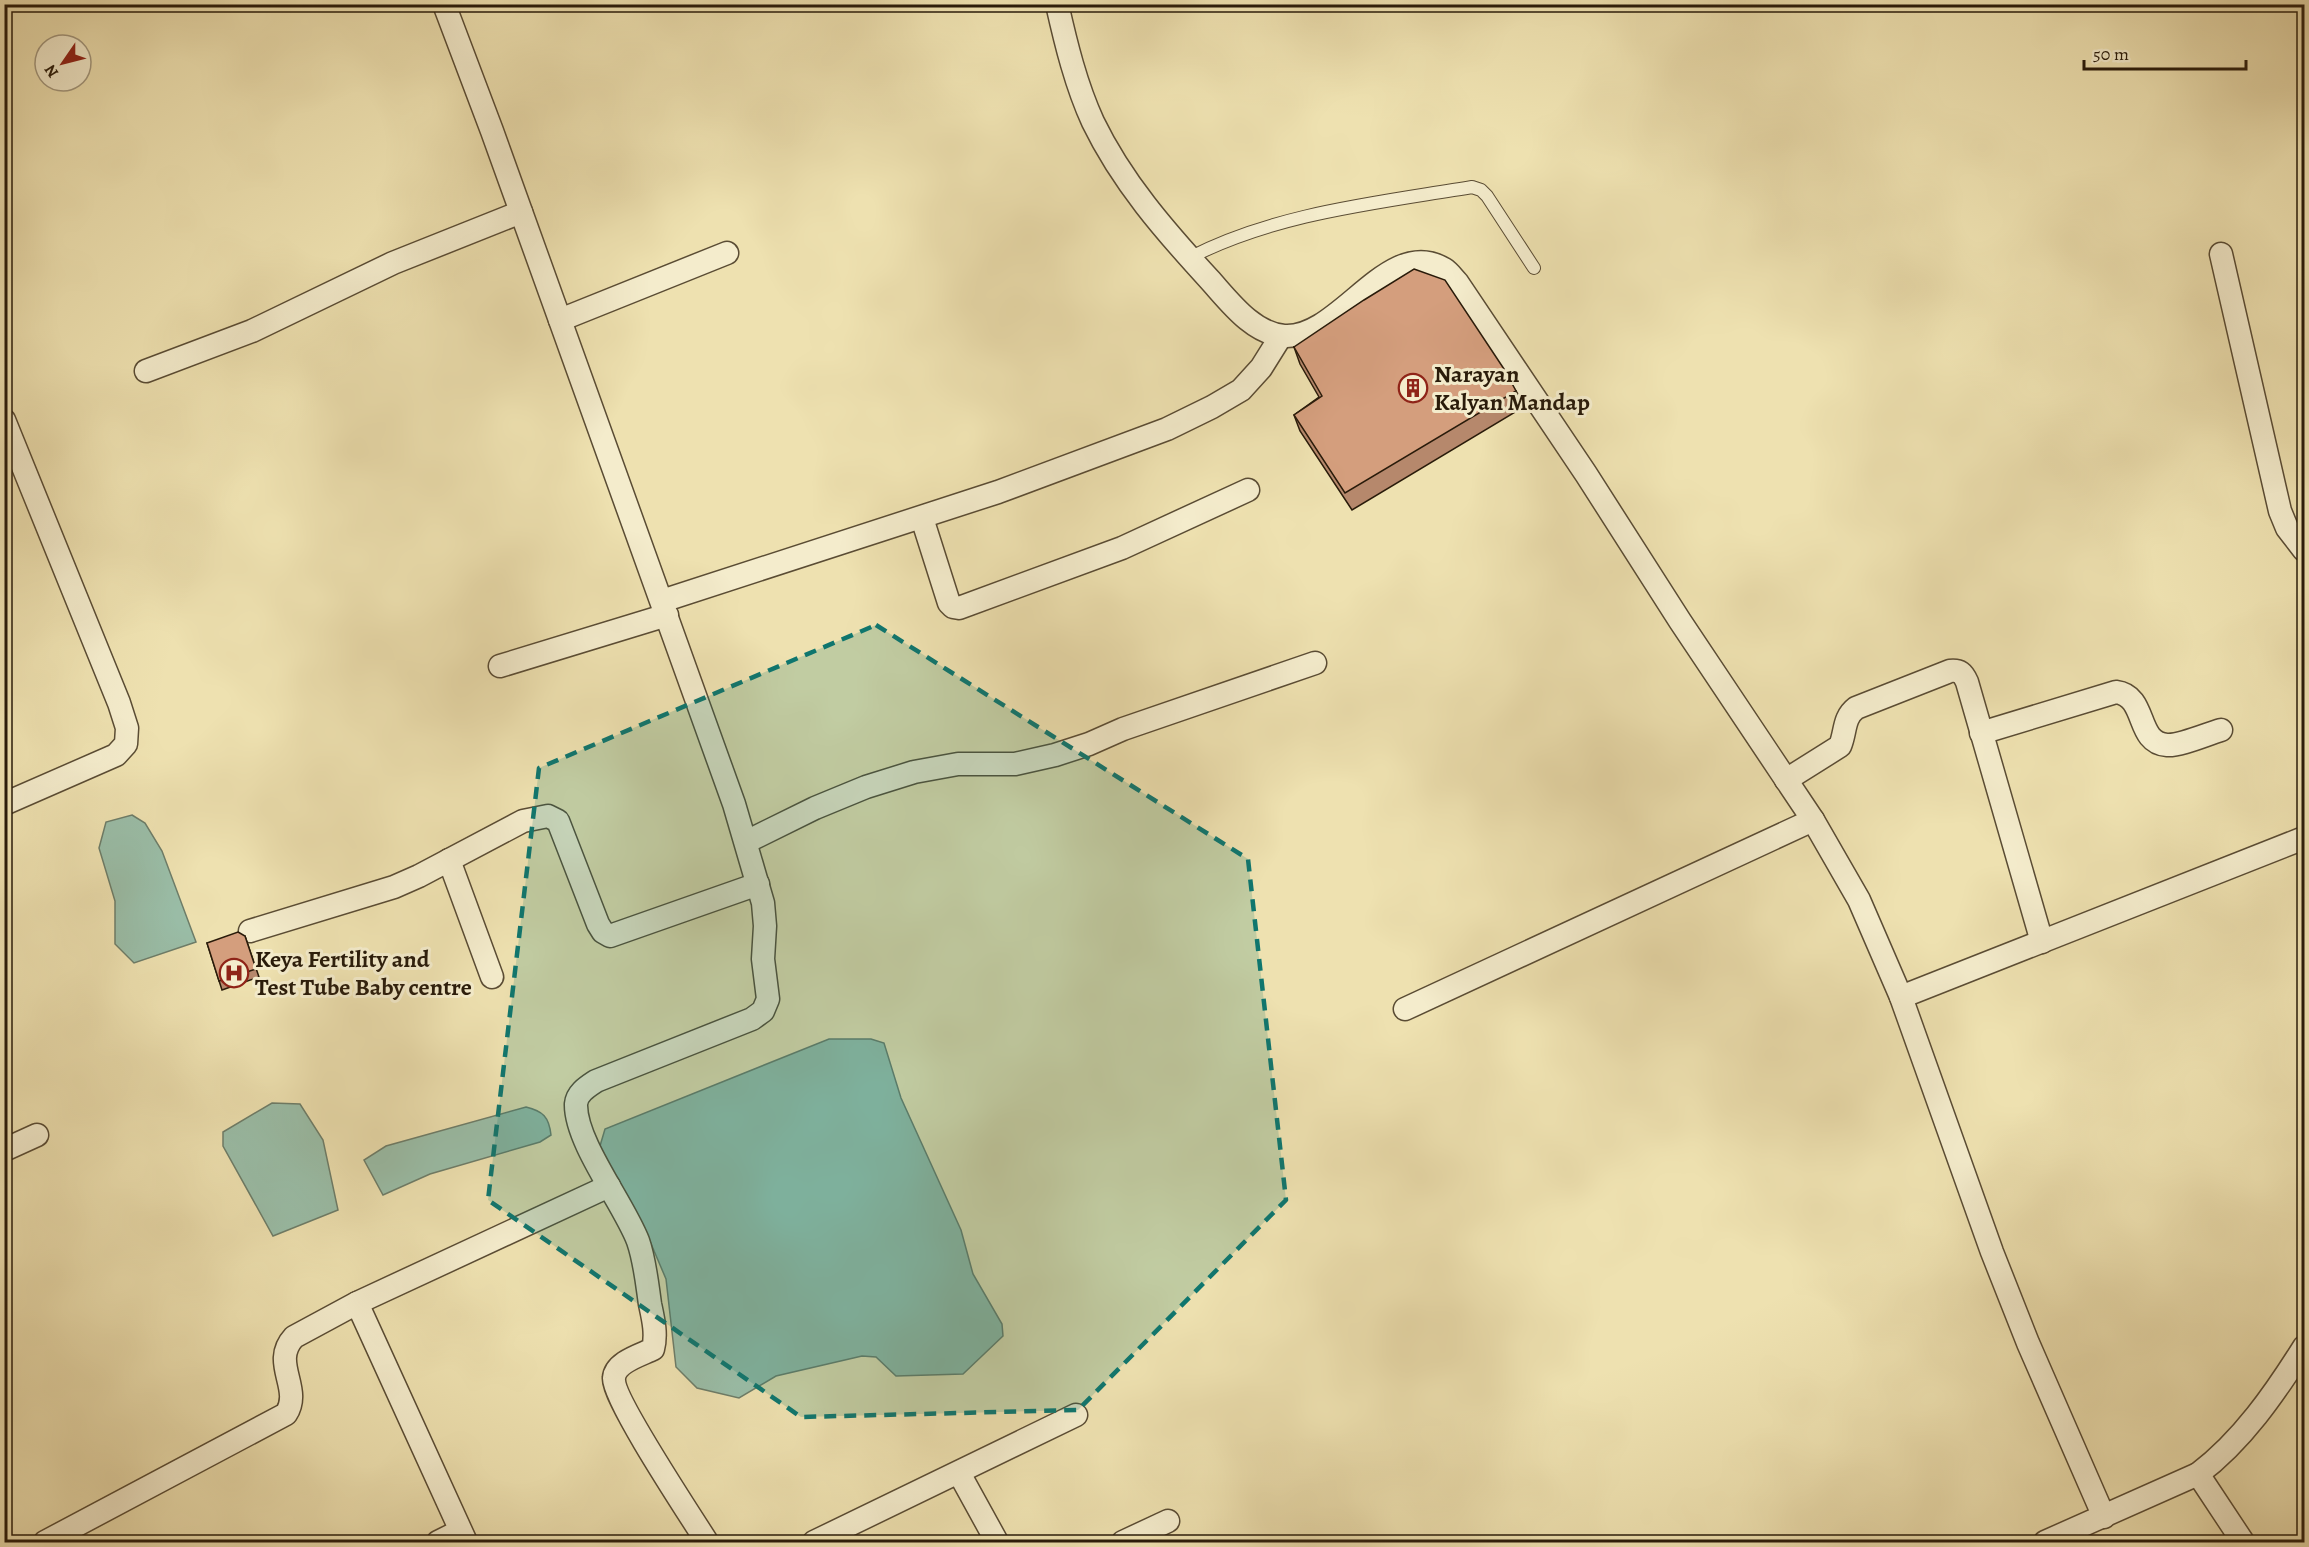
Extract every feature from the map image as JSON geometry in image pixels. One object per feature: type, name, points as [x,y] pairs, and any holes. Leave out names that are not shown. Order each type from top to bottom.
[{"type":"street","points":[[444,4],[665,608],[746,842],[763,903],[765,926],[763,959],[768,999],[763,1011],[742,1023],[596,1082],[582,1090],[576,1102],[578,1118],[586,1141],[638,1241],[645,1267],[655,1341],[653,1349],[617,1369],[613,1377],[616,1389],[638,1430],[707,1542]]},
{"type":"street","points":[[1057,4],[1078,84],[1094,122],[1121,171],[1161,227],[1242,314],[1261,328],[1281,336],[1295,336],[1323,324],[1393,270],[1410,264],[1426,263],[1444,269],[1457,282],[1813,820],[1859,900],[1901,997],[1992,1252],[2028,1343],[2104,1517]]},
{"type":"street","points":[[146,371],[252,332],[393,263],[521,212]]},
{"type":"street","points":[[560,320],[727,253]]},
{"type":"street","points":[[2221,254],[2280,511],[2287,528],[2304,550]]},
{"type":"street","points":[[500,666],[1109,452],[1167,429],[1212,408],[1241,390],[1261,368],[1281,336]]},
{"type":"street","points":[[4,420],[119,703],[127,728],[126,744],[116,755],[4,804]]},
{"type":"street","points":[[922,518],[949,603],[959,608],[1122,548],[1248,490]]},
{"type":"street","points":[[746,842],[815,808],[866,787],[914,772],[958,764],[1014,764],[1054,755],[1315,663]]},
{"type":"street","points":[[1786,780],[1840,746],[1846,722],[1850,713],[1856,708],[1950,671],[1958,670],[1964,674],[2042,942]]},
{"type":"street","points":[[1981,733],[2116,692],[2126,693],[2132,699],[2145,729],[2159,744],[2169,746],[2221,730]]},
{"type":"street","points":[[250,931],[394,887],[524,821],[548,816],[558,821],[598,924],[603,932],[610,936],[758,884]]},
{"type":"street","points":[[1405,1009],[1813,820]]},
{"type":"street","points":[[1901,997],[2304,838]]},
{"type":"street","points":[[449,860],[492,977]]},
{"type":"street","points":[[4,1150],[37,1135]]},
{"type":"street","points":[[45,1542],[286,1414],[291,1405],[291,1394],[284,1362],[286,1344],[294,1336],[357,1303],[609,1186]]},
{"type":"street","points":[[357,1303],[463,1537],[438,1542]]},
{"type":"street","points":[[2045,1542],[2198,1474],[2218,1459],[2281,1383],[2304,1347]]},
{"type":"street","points":[[814,1542],[1076,1415]]},
{"type":"street","points":[[959,1473],[990,1540]]},
{"type":"street","points":[[2198,1474],[2243,1542]]},
{"type":"street","points":[[1123,1542],[1168,1521]]},
{"type":"lane","points":[[1189,258],[1244,234],[1310,215],[1472,187],[1481,190],[1487,196],[1534,268]]},
{"type":"highlighted area","points":[[876,625],[1248,859],[1286,1200],[1078,1410],[801,1417],[488,1200],[539,768]]},
{"type":"shaded area","points":[[132,815],[145,823],[162,851],[196,942],[134,963],[115,944],[115,901],[99,848],[106,822]]},
{"type":"shaded area","points":[[829,1039],[871,1039],[884,1043],[901,1098],[961,1230],[973,1274],[1002,1324],[1003,1336],[963,1374],[896,1376],[876,1357],[862,1356],[776,1376],[739,1398],[697,1388],[676,1367],[666,1279],[649,1239],[597,1156],[605,1129]]},
{"type":"shaded area","points":[[272,1103],[300,1104],[323,1140],[338,1210],[273,1236],[223,1146],[223,1132]]},
{"type":"shaded area","points":[[526,1107],[537,1111],[547,1119],[551,1135],[540,1142],[430,1174],[383,1195],[364,1160],[386,1146]]},
{"type":"building","name":"Narayan Kalyan Mandap","points":[[1414,269],[1445,280],[1516,391],[1345,493],[1294,415],[1322,396],[1294,347]]},
{"type":"building","points":[[238,932],[245,936],[256,969],[219,981],[207,943]]},
{"type":"place","name":"Narayan Kalyan Mandap","points":[[1413,388]]},
{"type":"place","name":"Keya Fertility and Test Tube Baby centre","points":[[234,973]]}]
